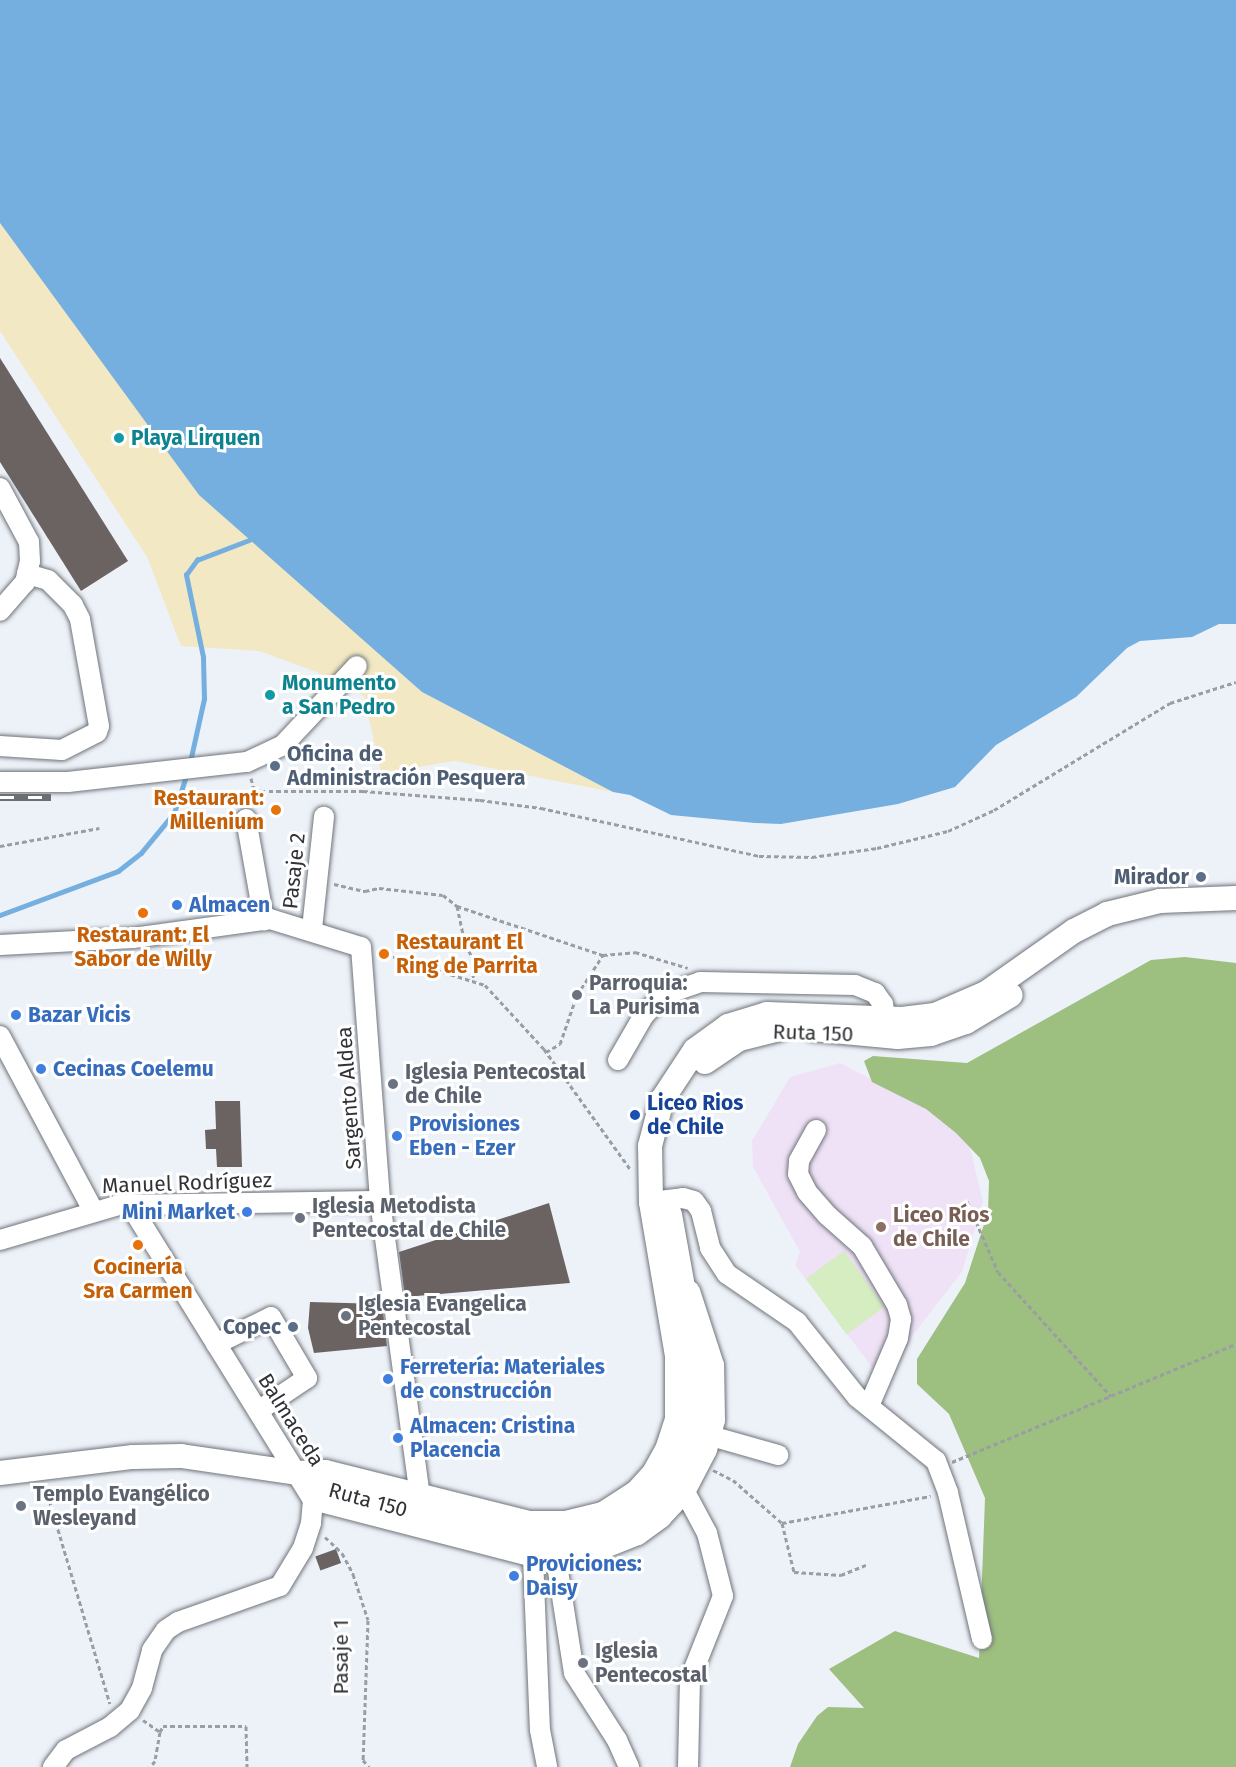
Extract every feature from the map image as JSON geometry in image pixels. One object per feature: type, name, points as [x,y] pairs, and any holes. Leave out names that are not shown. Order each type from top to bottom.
[{"type":"main road","name":"Ruta 150","points":[[297,1473],[325,1472],[513,1520],[566,1523],[615,1508],[654,1473],[673,1435],[680,1390],[659,1201],[650,1146],[657,1115],[676,1073],[705,1040],[739,1021],[767,1014],[885,1018],[935,1015],[970,1002],[1074,931],[1107,914],[1160,901],[1236,898]]},
{"type":"main road","name":"Ruta 150","points":[[297,1473],[325,1490],[524,1539],[577,1540],[616,1527],[646,1507],[667,1486],[683,1458],[695,1422],[697,1366],[680,1269],[659,1201],[665,1149],[676,1104],[700,1067],[739,1039],[763,1031],[791,1028],[890,1036],[931,1034],[983,1014],[1077,947],[1112,929],[1167,915],[1236,913]]},
{"type":"main road","points":[[0,1473],[133,1457],[172,1456],[235,1461],[297,1473]]},
{"type":"street","points":[[0,488],[28,542],[27,574],[17,596],[0,611]]},
{"type":"street","points":[[0,746],[62,750],[97,732],[99,726],[80,619],[73,605],[48,580],[27,574]]},
{"type":"street","points":[[0,782],[68,782],[247,762],[283,746],[357,666]]},
{"type":"street","name":"Pasaje 2","points":[[312,929],[324,817]]},
{"type":"street","points":[[246,819],[264,920]]},
{"type":"street","points":[[0,945],[133,938],[264,920],[312,929],[361,947]]},
{"type":"street","name":"Sargento Aldea","points":[[361,947],[380,1201],[420,1496]]},
{"type":"street","points":[[618,1060],[644,1016],[663,995],[678,987],[712,982],[855,985],[875,993],[885,1018]]},
{"type":"street","points":[[0,1036],[93,1210]]},
{"type":"street","points":[[816,1130],[799,1161],[798,1173],[813,1200],[862,1246],[897,1305],[901,1319],[898,1338],[869,1406]]},
{"type":"street","points":[[659,1201],[689,1199],[697,1204],[710,1248],[727,1274],[797,1322],[869,1406],[924,1448],[940,1467],[981,1639]]},
{"type":"street","name":"Manuel Rodríguez","points":[[0,1240],[93,1210],[130,1205],[380,1201]]},
{"type":"street","name":"Balmaceda","points":[[123,1716],[142,1688],[152,1650],[166,1630],[178,1622],[273,1591],[288,1577],[310,1529],[313,1500],[130,1205]]},
{"type":"street","points":[[313,1500],[533,1557],[556,1558],[599,1553],[626,1542],[661,1518],[685,1492],[701,1464],[711,1436],[717,1403],[714,1365],[702,1321],[680,1269]]},
{"type":"street","points":[[216,1344],[271,1317],[307,1378],[258,1411]]},
{"type":"street","points":[[711,1436],[778,1455]]},
{"type":"street","points":[[685,1492],[707,1533],[723,1596],[690,1679],[688,1767]]},
{"type":"street","points":[[533,1557],[540,1730],[547,1767]]},
{"type":"street","points":[[556,1558],[574,1673],[617,1740],[629,1767]]},
{"type":"street","points":[[54,1767],[66,1750],[123,1716]]},
{"type":"path","points":[[247,762],[253,787],[261,791],[363,791],[480,800],[541,808],[759,856],[812,857],[877,848],[948,831],[994,810],[1170,703],[1236,682]]},
{"type":"path","points":[[0,846],[99,828]]},
{"type":"path","points":[[318,880],[365,891],[379,888],[443,895],[457,906],[603,955],[634,952],[701,972],[712,982]]},
{"type":"path","points":[[457,906],[465,944],[477,966],[472,979]]},
{"type":"path","points":[[361,947],[472,979],[485,985],[546,1052],[636,1177]]},
{"type":"path","points":[[546,1052],[560,1044],[577,995],[603,955]]},
{"type":"path","points":[[967,1201],[998,1272],[1111,1396]]},
{"type":"path","points":[[940,1467],[1236,1344]]},
{"type":"path","points":[[701,1464],[733,1480],[782,1523],[794,1572],[841,1575],[866,1565]]},
{"type":"path","points":[[40,1470],[123,1716],[160,1732]]},
{"type":"path","points":[[782,1523],[948,1493]]},
{"type":"path","name":"Pasaje 1","points":[[310,1529],[330,1539],[342,1553],[362,1594],[368,1620],[363,1760],[369,1767]]},
{"type":"path","points":[[150,1767],[155,1761],[163,1726],[246,1726],[247,1767]]},
{"type":"shaded area","name":"Liceo Ríos de Chile","points":[[840,1063],[918,1103],[969,1143],[983,1202],[962,1272],[913,1335],[887,1387],[795,1265],[800,1252],[753,1167],[752,1141],[790,1077]]},
{"type":"green space","points":[[1185,957],[1236,963],[1236,1767],[790,1767],[798,1744],[817,1716],[828,1707],[864,1708],[829,1669],[895,1631],[979,1658],[985,1498],[949,1414],[917,1384],[917,1359],[965,1283],[988,1212],[989,1181],[980,1158],[956,1133],[926,1109],[872,1082],[864,1061],[873,1056],[967,1063],[1151,960]]},
{"type":"green space","points":[[844,1251],[885,1307],[847,1334],[806,1279]]},
{"type":"sand","name":"Playa Lirquen","points":[[0,223],[25,257],[422,692],[613,792],[455,761],[381,773],[364,696],[317,672],[259,651],[181,646],[147,557],[0,331]]},
{"type":"water","points":[[0,0],[1236,0],[1236,624],[1219,624],[1192,637],[1140,641],[1127,648],[1076,697],[996,745],[955,787],[898,804],[781,824],[755,823],[671,815],[630,795],[613,792],[422,692],[199,495],[0,223]]},
{"type":"building","points":[[0,358],[128,561],[81,591],[0,462]]},
{"type":"building","points":[[215,1101],[240,1101],[242,1167],[217,1167],[216,1149],[206,1149],[205,1130],[216,1129]]},
{"type":"building","points":[[549,1203],[570,1283],[405,1297],[399,1252]]},
{"type":"building","name":"Iglesia Evangelica Pentecostal","points":[[310,1302],[382,1304],[387,1346],[314,1353],[308,1328]]},
{"type":"building","points":[[336,1549],[341,1563],[320,1571],[315,1557]]},
{"type":"waterway","points":[[190,762],[204,699],[203,657],[186,575],[197,560],[249,540]]},
{"type":"waterway","points":[[0,915],[118,871],[141,853],[174,813],[187,773]]},
{"type":"railway","points":[[0,797],[51,797]]},
{"type":"place","name":"Playa Lirquen","points":[[119,438]]},
{"type":"place","name":"Monumento a San Pedro","points":[[270,695]]},
{"type":"place","name":"Oficina de Administración Pesquera","points":[[275,766]]},
{"type":"place","name":"Restaurant: Millenium","points":[[276,810]]},
{"type":"place","name":"Mirador","points":[[1201,877]]},
{"type":"place","name":"Almacen","points":[[177,905]]},
{"type":"place","name":"Restaurant: El Sabor de Willy","points":[[143,913]]},
{"type":"place","name":"Restaurant El Ring de Parrita","points":[[384,954]]},
{"type":"place","name":"Parroquia: La Purisima","points":[[577,995]]},
{"type":"place","name":"Bazar Vicis","points":[[16,1015]]},
{"type":"place","name":"Cecinas Coelemu","points":[[41,1069]]},
{"type":"place","name":"Iglesia Pentecostal de Chile","points":[[393,1084]]},
{"type":"place","name":"Liceo Rios de Chile","points":[[635,1115]]},
{"type":"place","name":"Provisiones Eben - Ezer","points":[[397,1136]]},
{"type":"place","name":"Mini Market","points":[[247,1212]]},
{"type":"place","name":"Iglesia Metodista Pentecostal de Chile","points":[[300,1218]]},
{"type":"place","name":"Liceo Ríos de Chile","points":[[881,1227]]},
{"type":"place","name":"Cocinería Sra Carmen","points":[[138,1245]]},
{"type":"place","name":"Iglesia Evangelica Pentecostal","points":[[346,1316]]},
{"type":"place","name":"Copec","points":[[293,1327]]},
{"type":"place","name":"Ferretería: Materiales de construcción","points":[[388,1379]]},
{"type":"place","name":"Almacen: Cristina Placencia","points":[[398,1438]]},
{"type":"place","name":"Templo Evangélico Wesleyand","points":[[21,1506]]},
{"type":"place","name":"Proviciones: Daisy","points":[[514,1576]]},
{"type":"place","name":"Iglesia Pentecostal","points":[[583,1663]]}]
